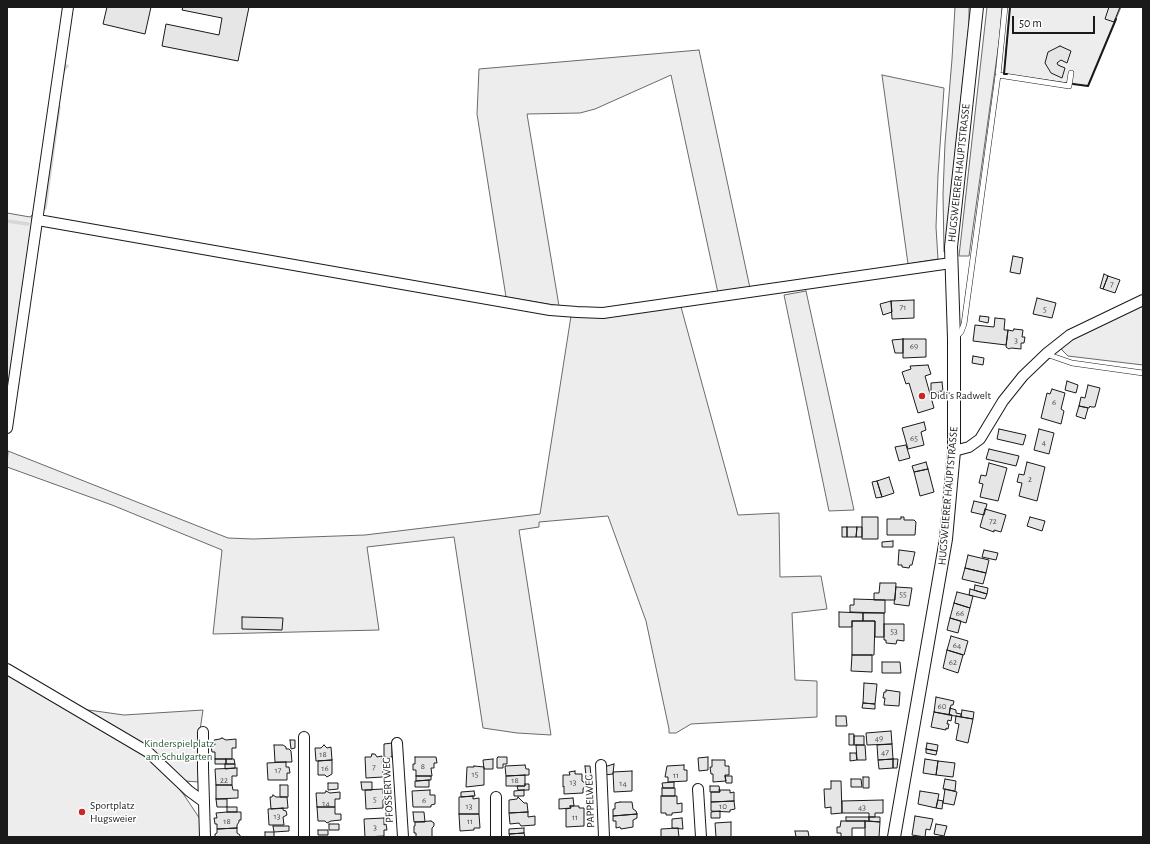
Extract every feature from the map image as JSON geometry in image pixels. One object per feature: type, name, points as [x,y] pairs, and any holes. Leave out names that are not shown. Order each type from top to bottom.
[{"type":"street","points":[[7,428],[68,7]]},
{"type":"street","name":"HUGSWEIERER HAUPTSTRASSE","points":[[894,837],[946,539],[954,451],[954,339],[951,247],[977,8]]},
{"type":"street","points":[[38,220],[550,310],[577,312],[603,313],[951,263]]},
{"type":"street","points":[[954,451],[968,447],[980,439],[1003,401],[1023,376],[1046,354],[1070,335],[1143,300]]},
{"type":"street","points":[[7,669],[148,752],[188,791],[204,802]]},
{"type":"street","points":[[203,732],[205,837]]},
{"type":"street","points":[[304,738],[304,837]]},
{"type":"street","name":"PFOSSERTWEG","points":[[397,742],[403,837]]},
{"type":"street","name":"PAPPELWEG","points":[[601,765],[604,837]]},
{"type":"street","points":[[698,789],[701,837]]},
{"type":"street","points":[[496,797],[496,837]]},
{"type":"lane","points":[[954,339],[961,332],[964,324],[998,75],[1005,7]]},
{"type":"lane","points":[[998,75],[1069,86],[1071,73]]},
{"type":"lane","points":[[1046,354],[1072,363],[1143,373]]},
{"type":"green space","points":[[955,7],[969,7],[969,24],[950,201],[947,252],[944,252],[943,194],[945,143]]},
{"type":"green space","points":[[987,7],[1002,7],[1000,35],[969,256],[959,256]]},
{"type":"green space","points":[[1010,7],[1121,7],[1088,86],[1004,74]]},
{"type":"green space","points":[[699,50],[750,288],[718,293],[671,75],[595,109],[580,113],[527,114],[559,306],[506,297],[477,114],[479,69]]},
{"type":"green space","points":[[882,75],[944,88],[936,227],[938,259],[908,264]]},
{"type":"green space","points":[[7,213],[30,217],[32,215],[32,230],[7,394]]},
{"type":"green space","points":[[806,291],[854,510],[829,511],[784,295]]},
{"type":"green space","points":[[1143,304],[1143,365],[1068,356],[1062,350],[1061,347],[1082,332]]},
{"type":"green space","points":[[681,307],[738,515],[779,513],[780,577],[821,576],[827,609],[792,613],[795,680],[817,681],[817,717],[691,724],[676,733],[669,733],[646,621],[608,516],[539,522],[539,527],[519,530],[551,735],[517,733],[483,728],[454,537],[367,547],[379,630],[213,634],[222,550],[112,505],[7,467],[8,451],[228,538],[253,539],[365,535],[540,514],[571,316],[603,317]]},
{"type":"green space","points":[[7,671],[148,755],[168,775],[200,819],[200,837],[7,837]]},
{"type":"green space","name":"Kinderspielplatz am Schulgarten","points":[[81,709],[124,715],[203,710],[200,730],[199,782],[185,781]]},
{"type":"building","points":[[107,7],[151,7],[145,34],[103,24]]},
{"type":"building","points":[[183,7],[249,7],[238,61],[162,46],[166,24],[219,35],[222,18],[182,10]]},
{"type":"building","points":[[1109,7],[1120,7],[1114,22],[1105,19]]},
{"type":"building","points":[[1060,46],[1071,51],[1067,63],[1061,60],[1057,63],[1065,68],[1062,78],[1051,73],[1045,63],[1048,52]]},
{"type":"building","points":[[1013,256],[1023,258],[1020,274],[1010,272]]},
{"type":"building","points":[[1104,274],[1108,276],[1103,289],[1100,288]]},
{"type":"building","points":[[1108,276],[1120,280],[1115,293],[1103,289]]},
{"type":"building","points":[[1037,298],[1056,303],[1052,318],[1033,314]]},
{"type":"building","points":[[914,300],[914,318],[892,319],[891,301]]},
{"type":"building","points":[[891,301],[892,312],[883,315],[880,304]]},
{"type":"building","points":[[980,316],[989,317],[988,323],[979,321]]},
{"type":"building","points":[[995,318],[1005,319],[1004,330],[1008,330],[1006,345],[973,341],[975,325],[994,327]]},
{"type":"building","points":[[1014,329],[1023,330],[1022,337],[1025,337],[1024,343],[1021,343],[1021,349],[1009,349],[1006,347],[1008,330],[1013,331]]},
{"type":"building","points":[[903,339],[926,339],[926,357],[903,358]]},
{"type":"building","points":[[903,339],[903,353],[895,353],[892,340]]},
{"type":"building","points":[[973,356],[984,358],[983,365],[972,363]]},
{"type":"building","name":"Didi's Radwelt","points":[[928,365],[931,374],[925,376],[934,408],[918,413],[909,383],[906,384],[902,372],[911,369],[910,366]]},
{"type":"building","points":[[1067,381],[1078,385],[1076,393],[1065,390]]},
{"type":"building","points":[[942,382],[943,391],[931,392],[931,383]]},
{"type":"building","points":[[1088,385],[1100,388],[1095,407],[1090,406],[1089,408],[1079,406],[1081,397],[1085,398]]},
{"type":"building","points":[[1052,389],[1065,393],[1061,409],[1064,411],[1061,424],[1041,418],[1047,393],[1050,394]]},
{"type":"building","points":[[1079,406],[1088,408],[1085,419],[1076,416]]},
{"type":"building","points":[[924,422],[926,430],[921,432],[924,445],[908,449],[902,428]]},
{"type":"building","points":[[999,429],[1026,435],[1023,445],[997,439]]},
{"type":"building","points":[[1039,429],[1054,433],[1049,454],[1034,450]]},
{"type":"building","points":[[906,445],[910,458],[899,461],[895,447]]},
{"type":"building","points":[[989,449],[1019,456],[1016,466],[986,459]]},
{"type":"building","points":[[926,462],[928,469],[914,472],[912,466]]},
{"type":"building","points":[[1027,462],[1045,467],[1037,501],[1019,496],[1022,483],[1017,482],[1019,474],[1024,475]]},
{"type":"building","points":[[989,463],[1007,468],[998,501],[980,497],[983,484],[979,483],[981,475],[986,476]]},
{"type":"building","points":[[928,469],[934,492],[920,496],[914,472]]},
{"type":"building","points":[[889,477],[894,493],[882,497],[877,481]]},
{"type":"building","points":[[877,481],[882,497],[876,498],[872,482]]},
{"type":"building","points":[[974,501],[987,504],[984,515],[971,512]]},
{"type":"building","points":[[985,509],[1006,515],[1001,532],[994,530],[994,532],[980,527]]},
{"type":"building","points":[[862,517],[878,517],[878,539],[862,539]]},
{"type":"building","points":[[901,517],[904,517],[904,520],[914,520],[916,522],[915,535],[887,535],[887,519],[901,519]]},
{"type":"building","points":[[1030,517],[1045,521],[1042,531],[1027,526]]},
{"type":"building","points":[[842,527],[847,527],[847,537],[842,537]]},
{"type":"building","points":[[847,527],[857,527],[856,537],[847,537]]},
{"type":"building","points":[[857,527],[862,527],[862,537],[856,537]]},
{"type":"building","points":[[893,541],[893,547],[882,547],[882,542]]},
{"type":"building","points":[[899,550],[915,552],[912,565],[910,565],[909,568],[898,565]]},
{"type":"building","points":[[984,550],[998,553],[996,560],[982,557]]},
{"type":"building","points":[[968,555],[989,560],[986,573],[965,568]]},
{"type":"building","points":[[965,568],[986,573],[983,584],[962,579]]},
{"type":"building","points":[[880,583],[896,583],[895,600],[874,600],[874,593],[879,593]]},
{"type":"building","points":[[975,585],[988,588],[987,594],[974,590]]},
{"type":"building","points":[[896,587],[912,588],[909,606],[894,604]]},
{"type":"building","points":[[970,589],[987,594],[985,599],[969,595]]},
{"type":"building","points":[[957,592],[973,596],[970,608],[954,603]]},
{"type":"building","points":[[854,599],[885,600],[885,613],[850,612],[850,605],[854,605]]},
{"type":"building","points":[[954,603],[970,608],[966,623],[950,618]]},
{"type":"building","points":[[839,612],[863,613],[863,621],[852,621],[852,627],[839,627]]},
{"type":"building","points":[[863,613],[884,613],[884,637],[875,637],[875,621],[863,621]]},
{"type":"building","points":[[242,617],[283,618],[282,630],[242,629]]},
{"type":"building","points":[[950,618],[961,621],[958,633],[947,630]]},
{"type":"building","points":[[852,621],[875,621],[874,655],[852,655]]},
{"type":"building","points":[[884,624],[904,624],[904,641],[897,640],[896,644],[886,643],[886,640],[884,640]]},
{"type":"building","points":[[951,636],[968,641],[964,655],[947,650]]},
{"type":"building","points":[[947,650],[963,655],[958,673],[943,668]]},
{"type":"building","points":[[852,655],[872,655],[872,672],[851,671]]},
{"type":"building","points":[[882,662],[900,662],[901,673],[882,673]]},
{"type":"building","points":[[864,683],[877,684],[875,704],[863,703]]},
{"type":"building","points":[[886,690],[900,692],[899,706],[884,705],[885,698],[883,698]]},
{"type":"building","points":[[936,697],[954,701],[953,705],[951,705],[949,715],[934,712]]},
{"type":"building","points":[[863,703],[875,704],[875,709],[862,708]]},
{"type":"building","points":[[950,708],[956,710],[956,713],[961,714],[961,717],[949,715]]},
{"type":"building","points":[[962,710],[974,712],[973,719],[961,717]]},
{"type":"building","points":[[934,712],[952,715],[951,721],[948,720],[948,729],[946,728],[946,730],[931,727]]},
{"type":"building","points":[[836,716],[846,716],[847,726],[836,726]]},
{"type":"building","points":[[956,716],[973,719],[968,743],[956,740],[959,724],[955,723]]},
{"type":"building","points":[[891,731],[892,744],[867,745],[866,733]]},
{"type":"building","points":[[849,734],[854,734],[854,745],[849,745]]},
{"type":"building","points":[[854,736],[864,736],[864,745],[854,745]]},
{"type":"building","points":[[222,738],[226,740],[236,739],[236,748],[232,748],[232,759],[215,759],[215,752],[212,752],[211,746],[215,745],[214,740]]},
{"type":"building","points":[[290,740],[295,740],[295,748],[291,749]]},
{"type":"building","points":[[392,743],[392,757],[384,757],[384,744]]},
{"type":"building","points":[[927,743],[938,745],[937,751],[926,749]]},
{"type":"building","points":[[892,744],[893,759],[878,760],[877,745]]},
{"type":"building","points":[[274,745],[283,745],[286,749],[289,749],[291,751],[292,762],[275,762]]},
{"type":"building","points":[[324,745],[327,748],[331,747],[332,760],[316,761],[315,748],[321,748]]},
{"type":"building","points":[[856,745],[865,745],[866,760],[857,760]]},
{"type":"building","points":[[926,749],[937,751],[936,755],[926,753]]},
{"type":"building","points":[[850,753],[856,753],[857,760],[850,761]]},
{"type":"building","points":[[372,754],[375,754],[377,757],[382,756],[383,777],[366,778],[365,757],[371,757]]},
{"type":"building","points":[[415,757],[436,757],[437,763],[434,763],[434,768],[431,768],[432,776],[416,776],[416,770],[413,770]]},
{"type":"building","points":[[498,757],[507,757],[507,764],[503,764],[503,768],[497,768]]},
{"type":"building","points":[[708,757],[708,770],[699,771],[698,758]]},
{"type":"building","points":[[215,759],[226,759],[226,764],[215,764]]},
{"type":"building","points":[[226,759],[234,759],[235,764],[226,764]]},
{"type":"building","points":[[493,759],[493,769],[484,769],[483,760]]},
{"type":"building","points":[[893,759],[898,759],[897,768],[893,768]]},
{"type":"building","points":[[893,759],[893,768],[879,769],[878,760]]},
{"type":"building","points":[[925,759],[938,761],[936,775],[923,773]]},
{"type":"building","points":[[332,760],[332,774],[327,777],[325,775],[318,775],[318,761]]},
{"type":"building","points":[[712,760],[725,760],[725,766],[729,766],[729,775],[725,775],[726,781],[713,782],[713,774],[711,774],[710,767],[712,767]]},
{"type":"building","points":[[938,761],[955,763],[953,777],[936,775]]},
{"type":"building","points":[[286,762],[286,767],[289,767],[290,773],[287,773],[287,780],[268,780],[267,763]]},
{"type":"building","points":[[225,764],[235,764],[235,768],[225,769]]},
{"type":"building","points":[[614,764],[613,774],[604,775],[604,767]]},
{"type":"building","points":[[525,765],[526,769],[529,769],[529,775],[506,776],[505,766]]},
{"type":"building","points":[[684,765],[684,770],[687,770],[687,781],[668,782],[668,777],[665,777],[667,766]]},
{"type":"building","points":[[585,766],[590,766],[591,776],[586,776]]},
{"type":"building","points":[[467,767],[484,767],[484,785],[466,787]]},
{"type":"building","points":[[237,768],[237,776],[232,776],[232,785],[216,785],[215,769]]},
{"type":"building","points":[[575,771],[575,774],[582,774],[582,781],[585,783],[583,793],[564,794],[563,775],[570,775],[569,772]]},
{"type":"building","points":[[632,771],[632,791],[614,792],[613,772]]},
{"type":"building","points":[[525,775],[525,786],[506,786],[506,776]]},
{"type":"building","points":[[416,776],[431,776],[431,780],[416,781]]},
{"type":"building","points":[[725,776],[732,776],[732,783],[726,783]]},
{"type":"building","points":[[863,777],[869,777],[869,788],[863,788]]},
{"type":"building","points":[[851,779],[861,779],[862,787],[851,787]]},
{"type":"building","points":[[945,779],[956,781],[955,791],[943,789]]},
{"type":"building","points":[[429,780],[429,787],[415,787],[415,781]]},
{"type":"building","points":[[831,781],[841,781],[842,813],[831,814],[831,807],[825,808],[824,789],[831,789]]},
{"type":"building","points":[[361,782],[372,782],[372,790],[362,790]]},
{"type":"building","points":[[674,782],[674,788],[663,788],[662,783]]},
{"type":"building","points":[[328,783],[338,783],[338,789],[328,790]]},
{"type":"building","points":[[525,784],[529,784],[529,790],[518,790],[517,786],[525,786]]},
{"type":"building","points":[[216,785],[232,785],[233,790],[238,790],[238,798],[216,799]]},
{"type":"building","points":[[280,785],[288,785],[288,797],[280,797]]},
{"type":"building","points":[[710,786],[719,786],[720,792],[710,792]]},
{"type":"building","points":[[662,788],[675,788],[675,796],[662,796]]},
{"type":"building","points":[[383,789],[385,798],[383,800],[383,808],[366,809],[365,790]]},
{"type":"building","points":[[945,789],[957,792],[954,805],[943,803]]},
{"type":"building","points":[[430,790],[430,795],[435,795],[435,804],[431,805],[431,807],[413,807],[412,791]]},
{"type":"building","points":[[524,790],[524,796],[514,796],[514,791]]},
{"type":"building","points":[[719,790],[730,790],[730,793],[734,792],[734,801],[711,802],[711,792],[720,792]]},
{"type":"building","points":[[326,791],[330,793],[340,792],[340,799],[335,799],[335,807],[317,807],[316,793],[325,793]]},
{"type":"building","points":[[474,791],[475,796],[461,797],[461,792]]},
{"type":"building","points":[[920,791],[939,794],[936,808],[918,804]]},
{"type":"building","points":[[273,795],[276,797],[287,797],[288,808],[271,809],[270,797]]},
{"type":"building","points":[[473,796],[473,799],[479,798],[479,814],[459,814],[459,797]]},
{"type":"building","points":[[661,796],[677,796],[677,804],[682,803],[682,812],[672,813],[672,815],[661,813]]},
{"type":"building","points":[[518,797],[524,803],[527,803],[528,812],[509,813],[509,800],[517,799]]},
{"type":"building","points":[[573,798],[574,806],[570,806],[571,808],[559,809],[559,799]]},
{"type":"building","points":[[216,799],[227,799],[227,807],[217,807]]},
{"type":"building","points":[[883,800],[883,813],[875,813],[875,817],[869,817],[869,813],[842,813],[842,801]]},
{"type":"building","points":[[938,800],[943,801],[942,809],[936,808]]},
{"type":"building","points":[[734,801],[735,809],[730,810],[730,812],[711,811],[711,802]]},
{"type":"building","points":[[632,802],[633,809],[637,814],[613,816],[615,803]]},
{"type":"building","points":[[570,806],[579,806],[579,808],[584,808],[584,826],[566,827],[566,809],[571,808]]},
{"type":"building","points":[[227,807],[237,807],[237,812],[227,812]]},
{"type":"building","points":[[317,807],[335,807],[335,814],[341,814],[341,820],[327,823],[325,821],[318,821]]},
{"type":"building","points":[[283,808],[287,815],[283,817],[284,825],[269,825],[268,809]]},
{"type":"building","points":[[720,811],[720,818],[711,818],[711,812]]},
{"type":"building","points":[[241,812],[241,820],[239,820],[237,828],[217,829],[217,824],[215,824],[214,818],[217,818],[216,813]]},
{"type":"building","points":[[413,812],[424,812],[425,822],[414,822]]},
{"type":"building","points":[[528,812],[528,817],[535,816],[535,825],[521,826],[519,823],[510,824],[509,813]]},
{"type":"building","points":[[459,814],[479,814],[480,828],[460,831]]},
{"type":"building","points":[[637,814],[637,818],[633,820],[633,827],[621,829],[620,827],[616,828],[616,821],[613,821],[613,816]]},
{"type":"building","points":[[915,816],[933,819],[930,830],[926,829],[925,837],[912,835]]},
{"type":"building","points":[[846,817],[869,817],[869,821],[846,821]]},
{"type":"building","points":[[869,817],[880,817],[880,822],[869,821]]},
{"type":"building","points":[[384,818],[384,825],[386,824],[387,830],[384,830],[384,836],[365,837],[364,819]]},
{"type":"building","points":[[682,818],[683,829],[672,828],[672,819]]},
{"type":"building","points":[[431,821],[434,823],[432,828],[432,837],[416,837],[416,833],[414,833],[415,822]]},
{"type":"building","points":[[841,821],[865,821],[865,828],[852,828],[852,837],[841,837],[841,833],[837,833],[837,827],[840,827]]},
{"type":"building","points":[[865,821],[880,822],[879,837],[865,837]]},
{"type":"building","points":[[731,822],[731,837],[716,837],[715,823]]},
{"type":"building","points":[[329,824],[339,824],[339,830],[329,830]]},
{"type":"building","points":[[936,824],[947,826],[944,836],[934,834]]},
{"type":"building","points":[[273,826],[289,826],[289,831],[274,832]]},
{"type":"building","points":[[237,828],[237,833],[240,837],[215,837],[217,829]]},
{"type":"building","points":[[524,828],[524,833],[509,834],[509,829]]},
{"type":"building","points":[[678,828],[679,837],[661,837],[661,829]]},
{"type":"building","points":[[318,830],[328,830],[328,835],[318,835]]},
{"type":"building","points":[[795,831],[808,831],[809,837],[796,837]]},
{"type":"building","points":[[265,832],[274,832],[274,837],[265,837]]},
{"type":"building","points":[[524,833],[525,837],[510,837],[509,834]]},
{"type":"waterway","points":[[63,73],[67,66]]},
{"type":"waterway","points":[[45,208],[59,107]]},
{"type":"waterway","points":[[7,221],[28,224]]},
{"type":"wall","points":[[1007,74],[1004,74],[1010,7]]},
{"type":"wall","points":[[1073,84],[1088,86],[1116,19]]},
{"type":"place","name":"Didi's Radwelt","points":[[922,396]]},
{"type":"place","name":"Sportplatz Hugsweier","points":[[82,812]]}]
